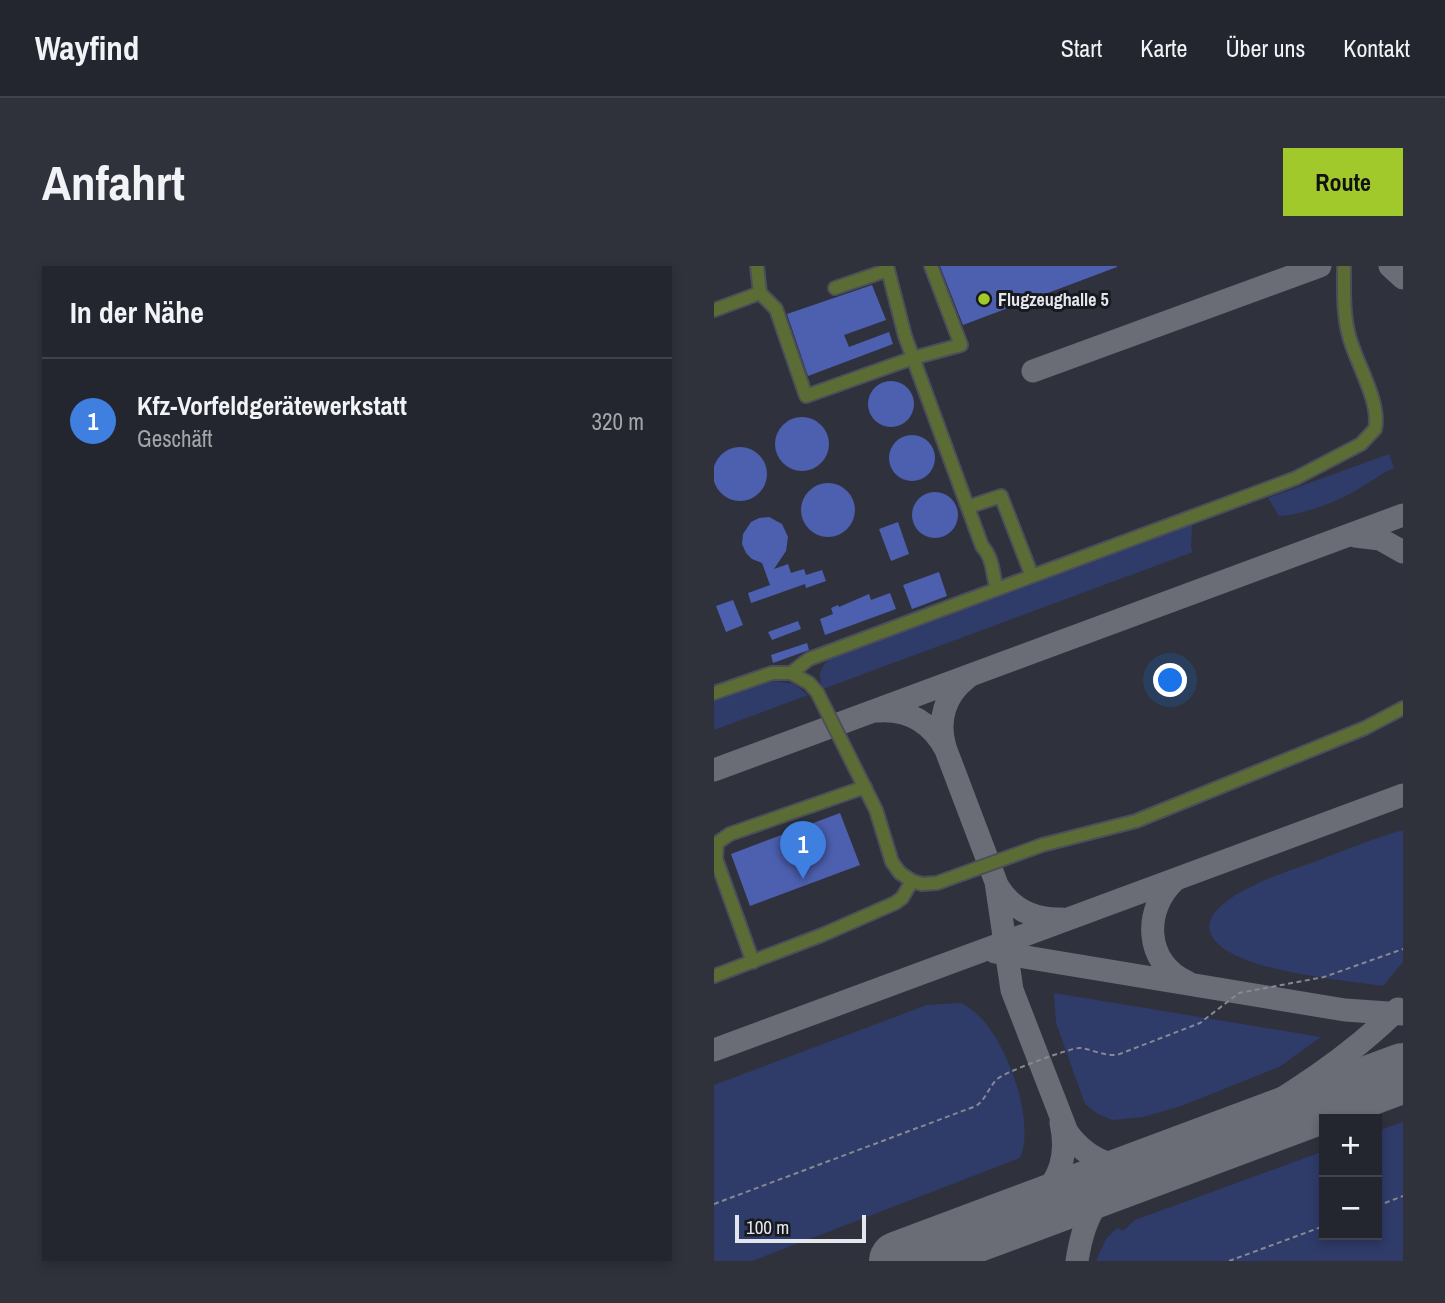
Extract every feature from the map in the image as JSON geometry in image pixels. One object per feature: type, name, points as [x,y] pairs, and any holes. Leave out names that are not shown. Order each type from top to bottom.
[{"type":"lane","points":[[757,266],[760,293],[776,309],[806,396],[913,358],[961,345],[931,266]]},
{"type":"lane","points":[[791,673],[809,659],[1296,478],[1342,456],[1370,437],[1377,422],[1376,411],[1347,329],[1344,266]]},
{"type":"lane","points":[[835,288],[888,268],[913,358],[982,546],[988,552],[997,589]]},
{"type":"lane","points":[[714,310],[760,293]]},
{"type":"lane","points":[[968,507],[1001,496],[1032,576]]},
{"type":"lane","points":[[714,693],[772,673],[791,673],[804,679],[817,692],[865,787],[880,821],[892,862],[900,873],[922,884],[937,883],[1042,845],[1136,821],[1365,728],[1403,708]]},
{"type":"lane","points":[[753,962],[716,859],[717,843],[730,834],[865,787]]},
{"type":"lane","points":[[714,976],[822,935],[895,903],[902,898],[912,881]]},
{"type":"path","points":[[714,1204],[976,1106],[985,1100],[996,1079],[1010,1072],[1082,1048],[1104,1056],[1117,1055],[1200,1023],[1239,993],[1324,977],[1403,949]]},
{"type":"path","points":[[1382,1204],[1403,1196]]},
{"type":"path","points":[[1229,1261],[1319,1228]]},
{"type":"shaded area","points":[[1389,454],[1394,468],[1352,493],[1321,506],[1279,516],[1268,498]]},
{"type":"shaded area","points":[[1192,524],[1193,552],[823,689],[821,670],[834,657]]},
{"type":"shaded area","points":[[774,681],[794,684],[808,695],[714,730],[714,701]]},
{"type":"shaded area","points":[[1403,830],[1403,962],[1383,986],[1273,968],[1232,954],[1218,944],[1210,929],[1213,915],[1225,902],[1244,890],[1370,840]]},
{"type":"shaded area","points":[[1054,993],[1321,1037],[1279,1067],[1181,1106],[1143,1117],[1113,1120],[1098,1114],[1085,1104],[1056,1023]]},
{"type":"shaded area","points":[[960,1003],[975,1012],[989,1028],[1012,1071],[1024,1119],[1024,1141],[1020,1158],[752,1261],[714,1261],[714,1085],[927,1005]]},
{"type":"shaded area","points":[[1403,1122],[1403,1261],[1096,1261],[1106,1239],[1117,1228],[1123,1231],[1135,1220],[1319,1153],[1319,1240],[1382,1240],[1382,1129]]},
{"type":"building","name":"Flugzeughalle 5","points":[[940,266],[1117,266],[1117,267],[963,325]]},
{"type":"building","points":[[872,285],[886,320],[844,335],[849,347],[889,332],[893,344],[808,376],[787,314]]},
{"type":"building","points":[[891,381],[907,388],[914,404],[907,420],[891,427],[875,420],[868,404],[875,388]]},
{"type":"building","points":[[802,417],[821,425],[829,444],[821,463],[802,471],[783,463],[775,444],[783,425]]},
{"type":"building","points":[[912,435],[928,442],[935,458],[928,474],[912,481],[896,474],[889,458],[896,442]]},
{"type":"building","points":[[740,447],[759,455],[767,474],[759,493],[740,501],[721,493],[713,474],[721,455]]},
{"type":"building","points":[[828,483],[847,491],[855,510],[847,529],[828,537],[809,529],[801,510],[809,491]]},
{"type":"building","points":[[935,492],[951,499],[958,515],[951,531],[935,538],[919,531],[912,515],[919,499]]},
{"type":"building","points":[[769,517],[782,524],[788,537],[786,551],[774,569],[788,564],[791,573],[804,569],[806,575],[822,570],[826,581],[806,588],[805,584],[751,603],[748,593],[770,585],[762,563],[746,553],[742,544],[743,534],[751,522]]},
{"type":"building","points":[[898,522],[909,554],[891,561],[879,529]]},
{"type":"building","points":[[939,572],[947,596],[912,609],[903,585]]},
{"type":"building","points":[[890,593],[896,609],[825,635],[820,619],[833,614],[831,608],[869,594],[871,600]]},
{"type":"building","points":[[733,600],[743,625],[726,632],[716,606]]},
{"type":"building","points":[[798,621],[801,629],[772,640],[768,632]]},
{"type":"building","points":[[807,643],[809,650],[773,663],[771,655]]},
{"type":"building","points":[[840,813],[860,865],[750,906],[731,854]]},
{"type":"taxiway","points":[[1033,371],[1320,266]]},
{"type":"taxiway","points":[[1390,266],[1403,278]]},
{"type":"taxiway","points":[[714,770],[1403,515]]},
{"type":"taxiway","points":[[1355,536],[1380,539],[1403,552]]},
{"type":"taxiway","points":[[945,747],[942,727],[945,709],[953,692],[967,678]]},
{"type":"taxiway","points":[[878,711],[899,712],[918,720],[934,732],[946,750],[996,882],[1012,990],[1067,1132],[1088,1153],[1111,1164],[1137,1166],[1166,1162]]},
{"type":"taxiway","points":[[714,1050],[1403,795]]},
{"type":"taxiway","points":[[1175,880],[1157,906],[1153,935],[1162,962],[1187,982]]},
{"type":"taxiway","points":[[997,885],[1016,907],[1033,915],[1062,919]]},
{"type":"taxiway","points":[[995,952],[1345,1010],[1403,1014]]},
{"type":"taxiway","points":[[1174,1158],[1292,1092],[1347,1054],[1398,1009]]},
{"type":"taxiway","points":[[998,1224],[1028,1207],[1050,1186],[1062,1159],[1064,1142],[1061,1123]]},
{"type":"taxiway","points":[[1077,1261],[1084,1229],[1096,1205],[1115,1187],[1143,1169]]},
{"type":"runway","points":[[899,1261],[1403,1073]]},
{"type":"place","name":"Flugzeughalle 5","points":[[984,299]]},
{"type":"place","name":"Kfz-Vorfeldgerätewerkstatt","points":[[803,879]]}]
